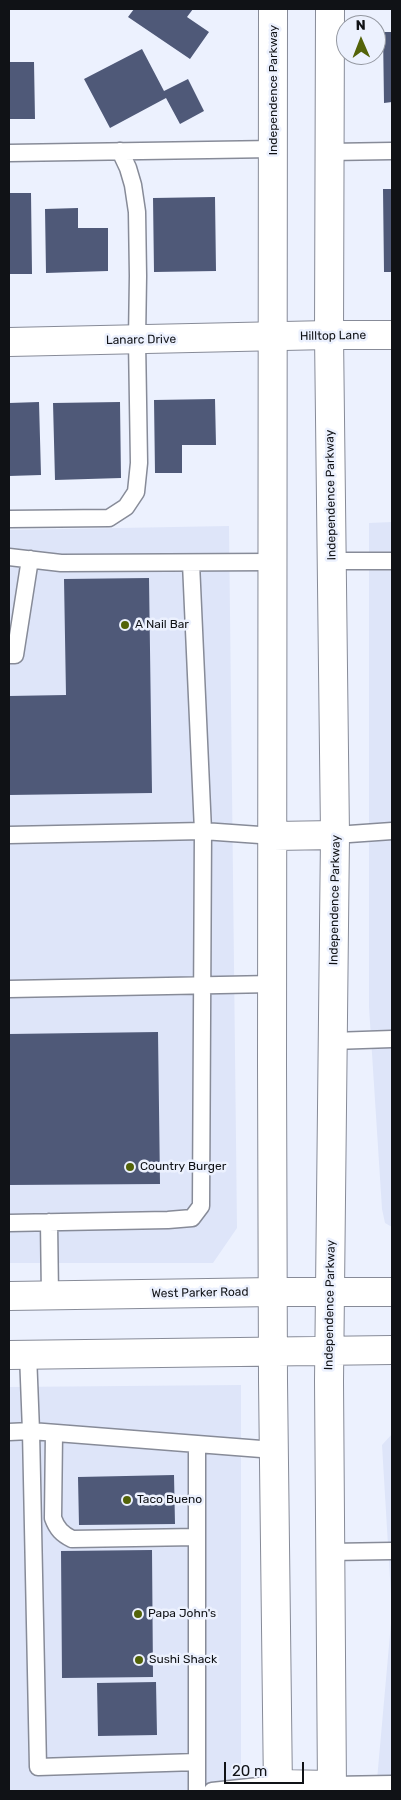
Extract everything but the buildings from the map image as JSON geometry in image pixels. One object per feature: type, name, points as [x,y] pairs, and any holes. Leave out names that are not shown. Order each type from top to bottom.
[{"type":"main road","name":"Independence Parkway","points":[[273,9],[273,1351],[278,1788]]},
{"type":"main road","name":"Independence Parkway","points":[[330,9],[329,335],[335,835],[330,1351],[332,1788]]},
{"type":"main road","name":"Hilltop Lane","points":[[274,338],[329,335],[392,335]]},
{"type":"main road","name":"Lanarc Drive","points":[[9,342],[274,338]]},
{"type":"main road","points":[[274,836],[335,835]]},
{"type":"main road","name":"West Parker Road","points":[[9,1296],[392,1292]]},
{"type":"main road","points":[[19,1354],[392,1350]]},
{"type":"main road","points":[[278,1788],[332,1788]]},
{"type":"lane","points":[[9,153],[274,149]]},
{"type":"lane","points":[[9,519],[109,518],[126,507],[136,492],[139,463],[136,340],[137,212],[133,185],[120,151]]},
{"type":"lane","points":[[330,152],[392,151]]},
{"type":"lane","points":[[9,557],[61,562],[274,562]]},
{"type":"lane","points":[[9,655],[15,655],[30,559]]},
{"type":"lane","points":[[332,561],[392,564]]},
{"type":"lane","points":[[9,1222],[192,1218],[201,1206],[203,831],[191,563]]},
{"type":"lane","points":[[9,835],[203,831],[274,836]]},
{"type":"lane","points":[[335,835],[392,831]]},
{"type":"lane","points":[[9,989],[273,984]]},
{"type":"lane","points":[[333,1041],[392,1039]]},
{"type":"lane","points":[[49,1222],[50,1296]]},
{"type":"lane","points":[[19,1354],[31,1431],[38,1767],[197,1762]]},
{"type":"lane","points":[[9,1432],[31,1431],[274,1450]]},
{"type":"lane","points":[[54,1433],[53,1518],[62,1534],[72,1539],[197,1537]]},
{"type":"lane","points":[[197,1444],[198,1791]]},
{"type":"lane","points":[[330,1552],[392,1551]]},
{"type":"lane","points":[[332,1788],[392,1784]]},
{"type":"lane","points":[[212,1791],[278,1788]]},
{"type":"shaded area","points":[[392,522],[392,1227],[385,1223],[382,1209],[369,1007],[369,523]]},
{"type":"shaded area","points":[[229,526],[237,1228],[213,1263],[9,1263],[9,530]]},
{"type":"shaded area","points":[[241,1385],[241,1791],[9,1791],[9,1387]]},
{"type":"shaded area","points":[[392,1434],[392,1612],[382,1445]]},
{"type":"shaded area","points":[[392,1612],[392,1791],[376,1791]]},
{"type":"place","name":"A Nail Bar","points":[[125,625]]},
{"type":"place","name":"Country Burger","points":[[130,1167]]},
{"type":"place","name":"Taco Bueno","points":[[127,1500]]},
{"type":"place","name":"Papa John's","points":[[138,1614]]},
{"type":"place","name":"Sushi Shack","points":[[139,1660]]}]
